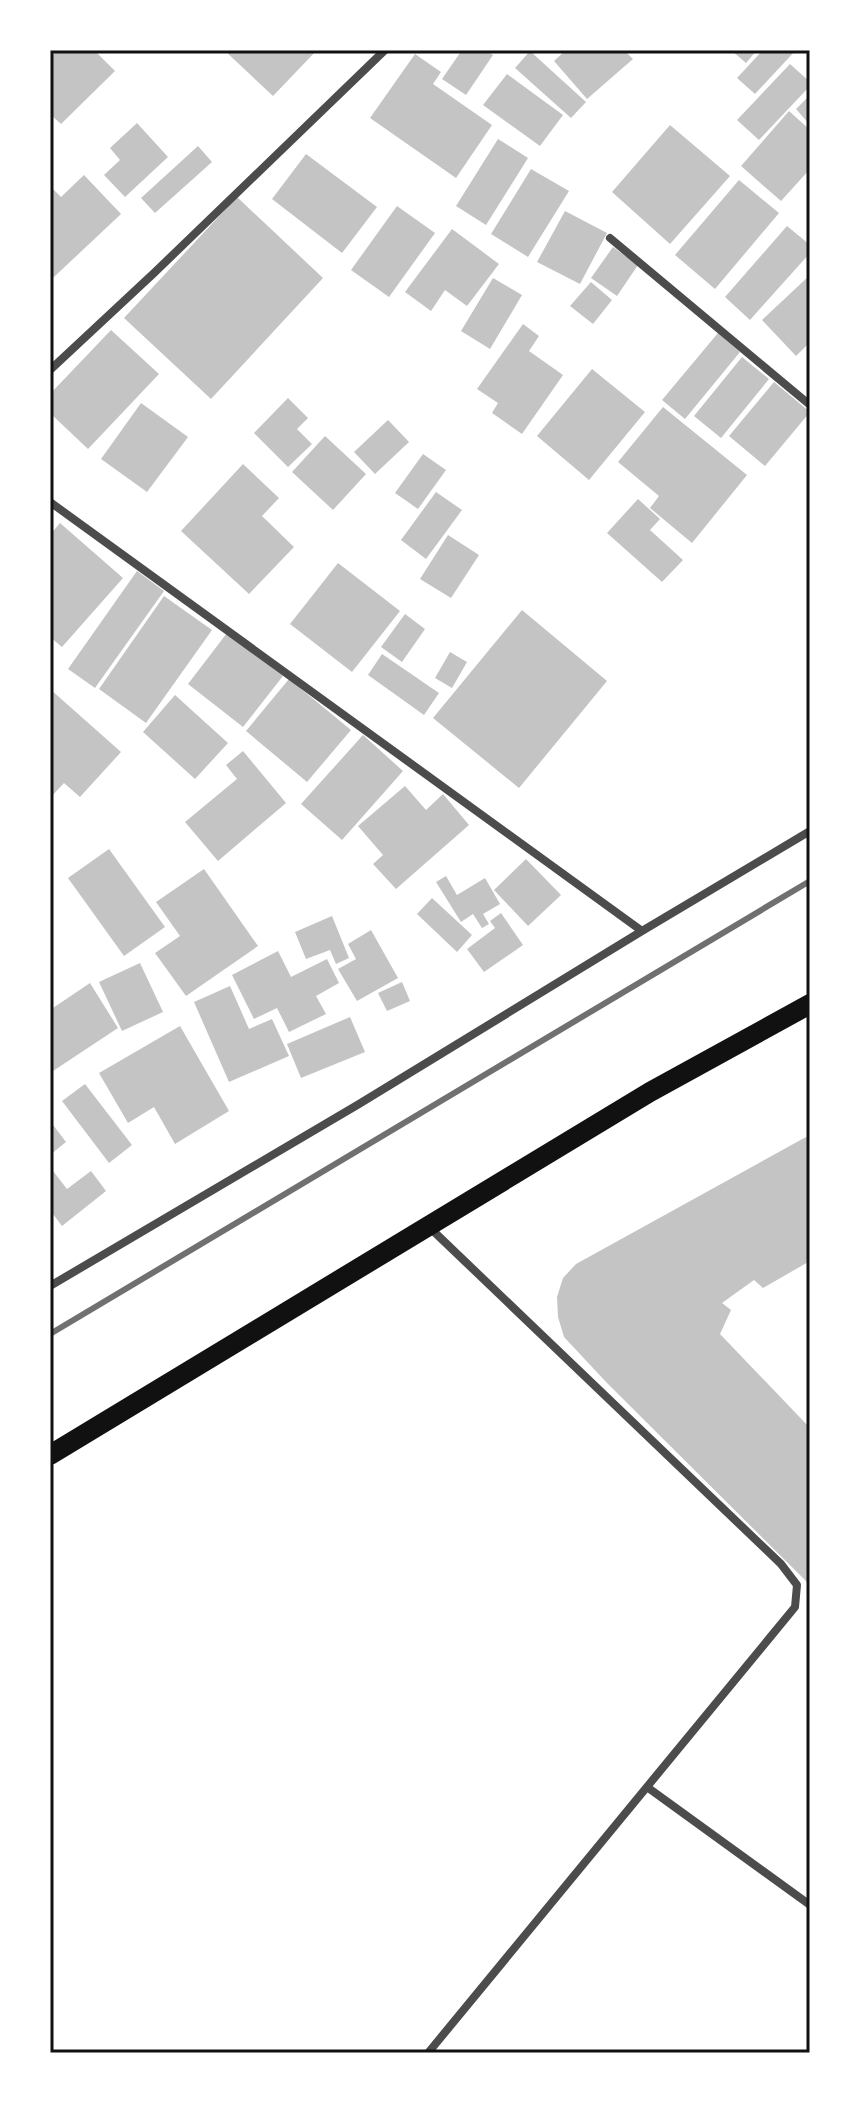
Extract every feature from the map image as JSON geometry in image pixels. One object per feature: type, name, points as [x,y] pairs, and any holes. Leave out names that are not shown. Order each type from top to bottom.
[{"type":"main road","points":[[50,1455],[650,1092],[810,1004]]},
{"type":"street","points":[[50,370],[385,50]]},
{"type":"street","points":[[610,238],[810,405]]},
{"type":"street","points":[[50,502],[642,931]]},
{"type":"street","points":[[50,1286],[359,1104],[810,831]]},
{"type":"street","points":[[428,1226],[781,1564],[797,1585],[795,1607],[428,2053]]},
{"type":"street","points":[[647,1787],[810,1905]]},
{"type":"building","points":[[58,50],[94,50],[115,71],[61,124],[50,114],[50,58]]},
{"type":"building","points":[[224,50],[317,50],[273,96]]},
{"type":"building","points":[[462,50],[485,50],[493,55],[466,95],[442,79]]},
{"type":"building","points":[[566,50],[624,50],[633,59],[587,99],[554,61]]},
{"type":"building","points":[[731,50],[757,50],[746,63]]},
{"type":"building","points":[[763,50],[796,50],[755,94],[737,78]]},
{"type":"building","points":[[530,51],[586,102],[571,118],[515,68]]},
{"type":"building","points":[[415,54],[441,72],[433,84],[492,125],[456,178],[370,118]]},
{"type":"building","points":[[790,64],[810,82],[810,86],[759,140],[737,120]]},
{"type":"building","points":[[507,74],[563,115],[540,146],[483,105]]},
{"type":"building","points":[[810,95],[810,125],[796,109]]},
{"type":"building","points":[[789,111],[810,130],[810,169],[781,201],[741,166]]},
{"type":"building","points":[[137,123],[168,157],[125,197],[104,175],[120,160],[110,148]]},
{"type":"building","points":[[670,125],[730,176],[670,244],[612,192]]},
{"type":"building","points":[[498,139],[528,158],[486,225],[456,206]]},
{"type":"building","points":[[198,146],[212,162],[155,213],[141,198]]},
{"type":"building","points":[[306,154],[377,207],[342,253],[272,199]]},
{"type":"building","points":[[531,169],[569,191],[528,257],[491,234]]},
{"type":"building","points":[[84,175],[121,214],[54,277],[50,273],[50,186],[61,197]]},
{"type":"building","points":[[739,180],[779,213],[715,289],[675,255]]},
{"type":"building","points":[[237,197],[323,278],[211,399],[124,318]]},
{"type":"building","points":[[397,206],[435,233],[389,297],[351,270]]},
{"type":"building","points":[[565,211],[607,233],[580,284],[537,262]]},
{"type":"building","points":[[787,226],[810,245],[810,253],[750,320],[725,297]]},
{"type":"building","points":[[452,229],[499,264],[467,306],[445,290],[431,311],[405,292]]},
{"type":"building","points":[[613,247],[638,265],[617,296],[591,278]]},
{"type":"building","points":[[810,275],[810,342],[796,356],[762,320]]},
{"type":"building","points":[[493,278],[522,295],[490,349],[461,331]]},
{"type":"building","points":[[591,282],[612,300],[593,324],[570,306]]},
{"type":"building","points":[[523,324],[539,336],[529,351],[563,375],[522,434],[492,413],[498,403],[477,389]]},
{"type":"building","points":[[111,330],[159,374],[88,449],[50,413],[50,394]]},
{"type":"building","points":[[718,333],[740,352],[685,419],[662,400]]},
{"type":"building","points":[[742,357],[769,379],[721,438],[694,416]]},
{"type":"building","points":[[592,369],[645,412],[589,480],[537,436]]},
{"type":"building","points":[[774,382],[810,412],[765,466],[729,436]]},
{"type":"building","points":[[288,398],[308,418],[297,429],[312,444],[288,467],[254,433]]},
{"type":"building","points":[[141,403],[188,437],[147,492],[101,459]]},
{"type":"building","points":[[663,407],[747,475],[692,543],[650,508],[659,496],[618,462]]},
{"type":"building","points":[[388,420],[409,442],[375,474],[354,452]]},
{"type":"building","points":[[325,436],[366,474],[333,510],[292,472]]},
{"type":"building","points":[[423,454],[446,470],[418,509],[395,493]]},
{"type":"building","points":[[243,464],[279,498],[262,516],[294,547],[249,594],[181,531]]},
{"type":"building","points":[[436,492],[462,510],[426,559],[401,540]]},
{"type":"building","points":[[638,499],[660,519],[650,530],[683,560],[662,582],[607,533]]},
{"type":"building","points":[[60,523],[123,578],[62,647],[50,637],[50,535]]},
{"type":"building","points":[[448,535],[479,555],[451,598],[420,579]]},
{"type":"building","points":[[338,563],[400,611],[352,672],[290,624]]},
{"type":"building","points":[[137,571],[164,591],[95,688],[68,669]]},
{"type":"building","points":[[164,596],[212,630],[146,723],[99,689]]},
{"type":"building","points":[[522,610],[607,681],[519,788],[433,718]]},
{"type":"building","points":[[405,614],[425,629],[402,662],[381,647]]},
{"type":"building","points":[[227,633],[283,676],[243,727],[188,684]]},
{"type":"building","points":[[450,652],[467,662],[452,688],[435,678]]},
{"type":"building","points":[[382,654],[439,693],[424,715],[368,675]]},
{"type":"building","points":[[289,679],[351,730],[307,782],[246,731]]},
{"type":"building","points":[[50,689],[121,752],[80,797],[64,783],[50,798]]},
{"type":"building","points":[[175,695],[228,743],[195,779],[143,732]]},
{"type":"building","points":[[363,735],[403,771],[342,840],[301,804]]},
{"type":"building","points":[[243,751],[286,803],[218,861],[185,822],[237,779],[226,765]]},
{"type":"building","points":[[405,786],[426,810],[443,794],[469,825],[396,889],[373,864],[383,855],[358,826]]},
{"type":"building","points":[[109,849],[165,927],[124,956],[68,878]]},
{"type":"building","points":[[526,859],[561,895],[528,926],[494,890]]},
{"type":"building","points":[[204,869],[258,946],[186,996],[155,953],[180,936],[156,902]]},
{"type":"building","points":[[446,876],[457,895],[485,878],[500,904],[483,914],[489,924],[482,928],[473,914],[461,922],[436,882]]},
{"type":"building","points":[[432,898],[472,935],[457,952],[417,914]]},
{"type":"building","points":[[501,913],[523,945],[484,972],[467,949],[495,928],[490,921]]},
{"type":"building","points":[[332,916],[349,958],[336,964],[330,950],[306,959],[295,932]]},
{"type":"building","points":[[371,930],[398,978],[357,1001],[338,969],[356,959],[348,944]]},
{"type":"building","points":[[278,951],[291,977],[327,959],[339,983],[316,996],[326,1014],[289,1032],[277,1008],[254,1019],[232,975]]},
{"type":"building","points":[[140,963],[163,1012],[122,1031],[99,982]]},
{"type":"building","points":[[402,982],[410,1001],[387,1011],[378,993]]},
{"type":"building","points":[[90,983],[118,1028],[50,1073],[50,1010]]},
{"type":"building","points":[[230,986],[249,1029],[272,1019],[289,1056],[229,1082],[194,1002]]},
{"type":"building","points":[[350,1017],[365,1052],[301,1078],[287,1044]]},
{"type":"building","points":[[180,1026],[229,1111],[175,1144],[154,1107],[128,1123],[99,1073]]},
{"type":"building","points":[[85,1084],[132,1145],[109,1163],[62,1101]]},
{"type":"building","points":[[50,1121],[66,1142],[50,1155]]},
{"type":"building","points":[[806,1137],[810,1142],[810,1261],[763,1288],[754,1280],[722,1303],[731,1310],[720,1334],[810,1428],[810,1585],[564,1337],[558,1317],[557,1297],[563,1278],[576,1264]]},
{"type":"building","points":[[50,1167],[67,1189],[91,1171],[106,1191],[62,1226],[50,1210]]},
{"type":"railway","points":[[50,1334],[810,881]]}]
